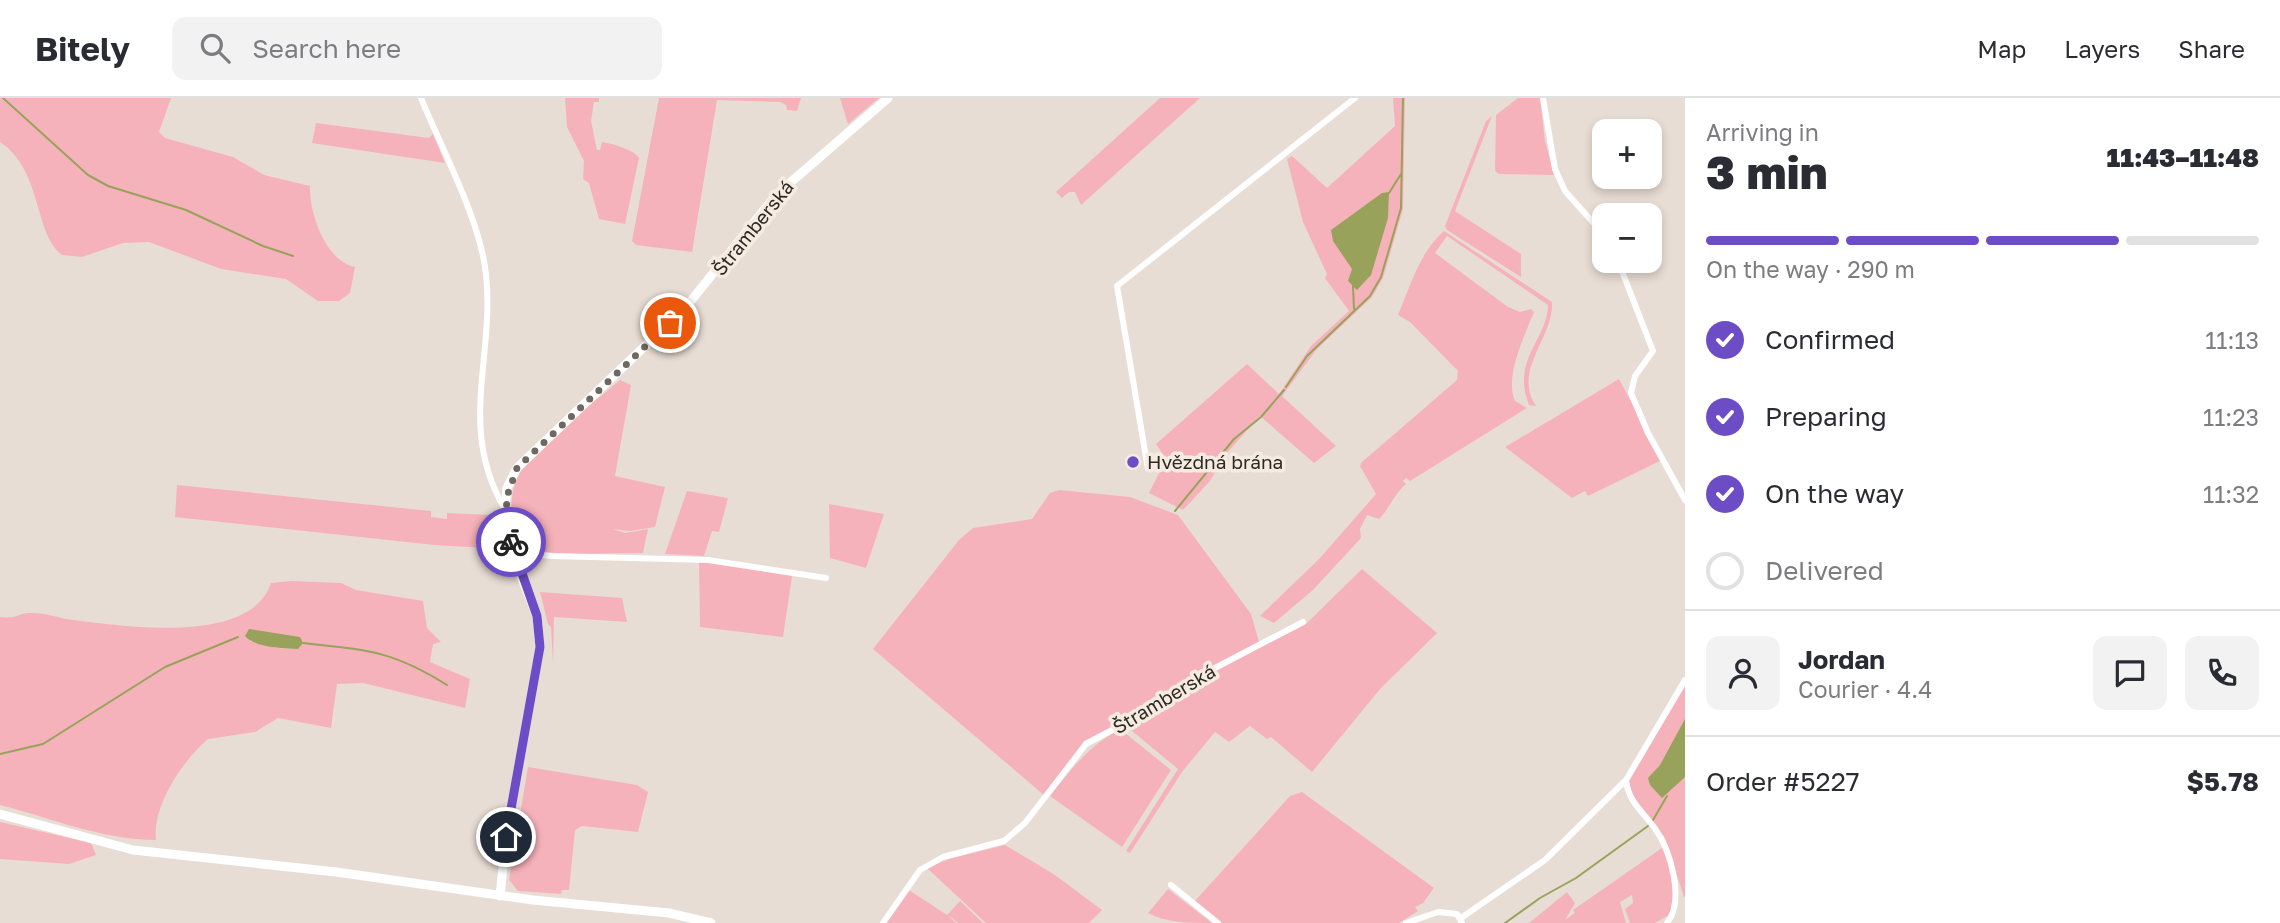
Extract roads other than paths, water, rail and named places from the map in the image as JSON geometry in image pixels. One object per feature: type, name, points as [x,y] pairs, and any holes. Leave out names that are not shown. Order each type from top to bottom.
[{"type":"street","points":[[421,98],[477,234],[486,274],[479,433],[485,465],[505,509]]},
{"type":"street","name":"Štramberská","points":[[500,896],[506,837],[540,647],[537,616],[512,552],[505,509],[507,488],[524,458],[621,371],[686,307],[776,195],[888,98]]},
{"type":"street","points":[[1148,469],[1117,286],[1355,98]]},
{"type":"street","points":[[1543,98],[1555,169],[1565,191],[1592,221]]},
{"type":"street","points":[[1623,273],[1652,346],[1650,359],[1632,383],[1633,402],[1685,500]]},
{"type":"street","points":[[512,552],[552,556],[708,560],[825,578]]},
{"type":"street","name":"Štramberská","points":[[883,923],[920,870],[943,857],[1004,841],[1025,823],[1086,744],[1137,717],[1177,688],[1303,622]]},
{"type":"street","points":[[1406,923],[1438,912],[1451,912],[1461,921],[1545,860],[1626,780],[1685,680]]},
{"type":"street","points":[[1626,780],[1631,800],[1662,841],[1679,885],[1678,909],[1667,923]]},
{"type":"street","points":[[0,814],[133,850],[336,872],[500,896],[660,912],[711,923]]},
{"type":"street","points":[[1171,885],[1218,923]]},
{"type":"waterway","points":[[3,98],[88,175],[108,186],[186,210],[263,246],[293,256]]},
{"type":"waterway","points":[[1286,387],[1307,356],[1370,296],[1381,277],[1401,208],[1403,98]]},
{"type":"waterway","points":[[1389,193],[1401,174]]},
{"type":"waterway","points":[[1353,286],[1354,309]]},
{"type":"waterway","points":[[1175,511],[1234,439],[1261,417],[1284,390]]},
{"type":"waterway","points":[[0,754],[43,744],[165,667],[238,637]]},
{"type":"waterway","points":[[303,643],[393,658],[447,685]]},
{"type":"waterway","points":[[1653,820],[1667,796]]},
{"type":"waterway","points":[[1505,923],[1540,898],[1576,878],[1648,826]]},
{"type":"place","name":"Hvězdná brána","points":[[1133,462]]}]
